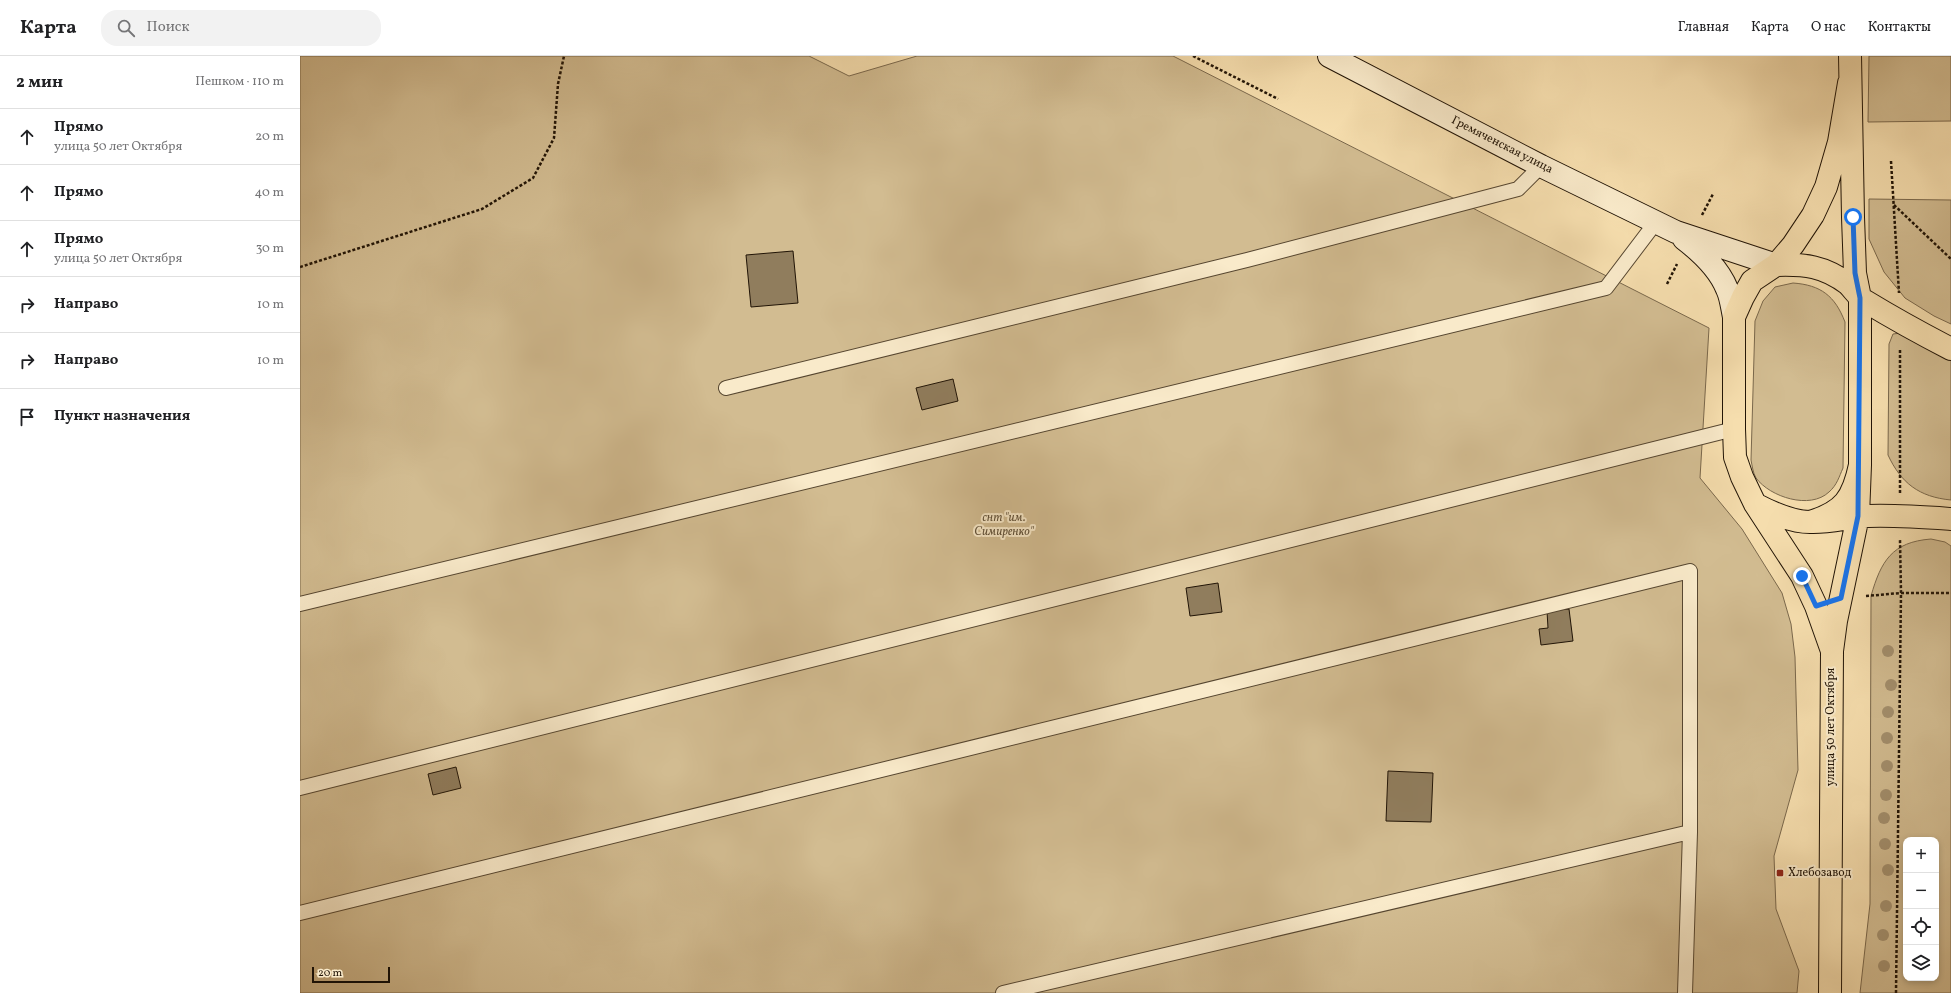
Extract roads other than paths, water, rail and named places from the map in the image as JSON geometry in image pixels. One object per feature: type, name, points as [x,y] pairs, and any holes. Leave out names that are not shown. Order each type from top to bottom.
[{"type":"main road","name":"Гремяченская улица","points":[[1329,56],[1541,166],[1676,232]]},
{"type":"main road","points":[[1810,522],[1834,513],[1844,506],[1856,484],[1860,464],[1860,298],[1854,259],[1849,83],[1850,56]]},
{"type":"main road","points":[[1734,317],[1742,297],[1752,281],[1776,265],[1793,245],[1813,215],[1826,186],[1839,142],[1849,83]]},
{"type":"main road","points":[[1676,232],[1776,265],[1800,264],[1820,268],[1834,275],[1850,286],[1860,298],[1900,322],[1951,349]]},
{"type":"main road","points":[[1676,232],[1697,248],[1715,269],[1728,289],[1734,317],[1735,456],[1742,477],[1755,504],[1802,576],[1816,606],[1832,652]]},
{"type":"main road","name":"улица 50 лет Октября","points":[[1830,993],[1832,652],[1836,621],[1858,516],[1860,464]]},
{"type":"main road","points":[[1755,504],[1771,513],[1792,520],[1810,522],[1858,516],[1900,515],[1951,519]]},
{"type":"lane","points":[[726,388],[1247,260],[1518,189],[1541,166]]},
{"type":"lane","points":[[300,604],[1606,288],[1656,222]]},
{"type":"lane","points":[[300,788],[1734,429]]},
{"type":"lane","points":[[300,913],[1690,571],[1690,832],[1685,993]]},
{"type":"lane","points":[[1003,993],[1690,832]]},
{"type":"place","name":"Хлебозавод","points":[[1780,873]]},
{"type":"park label","name":"снт \"им. Симиренко\"","points":[[1004,525]]}]
